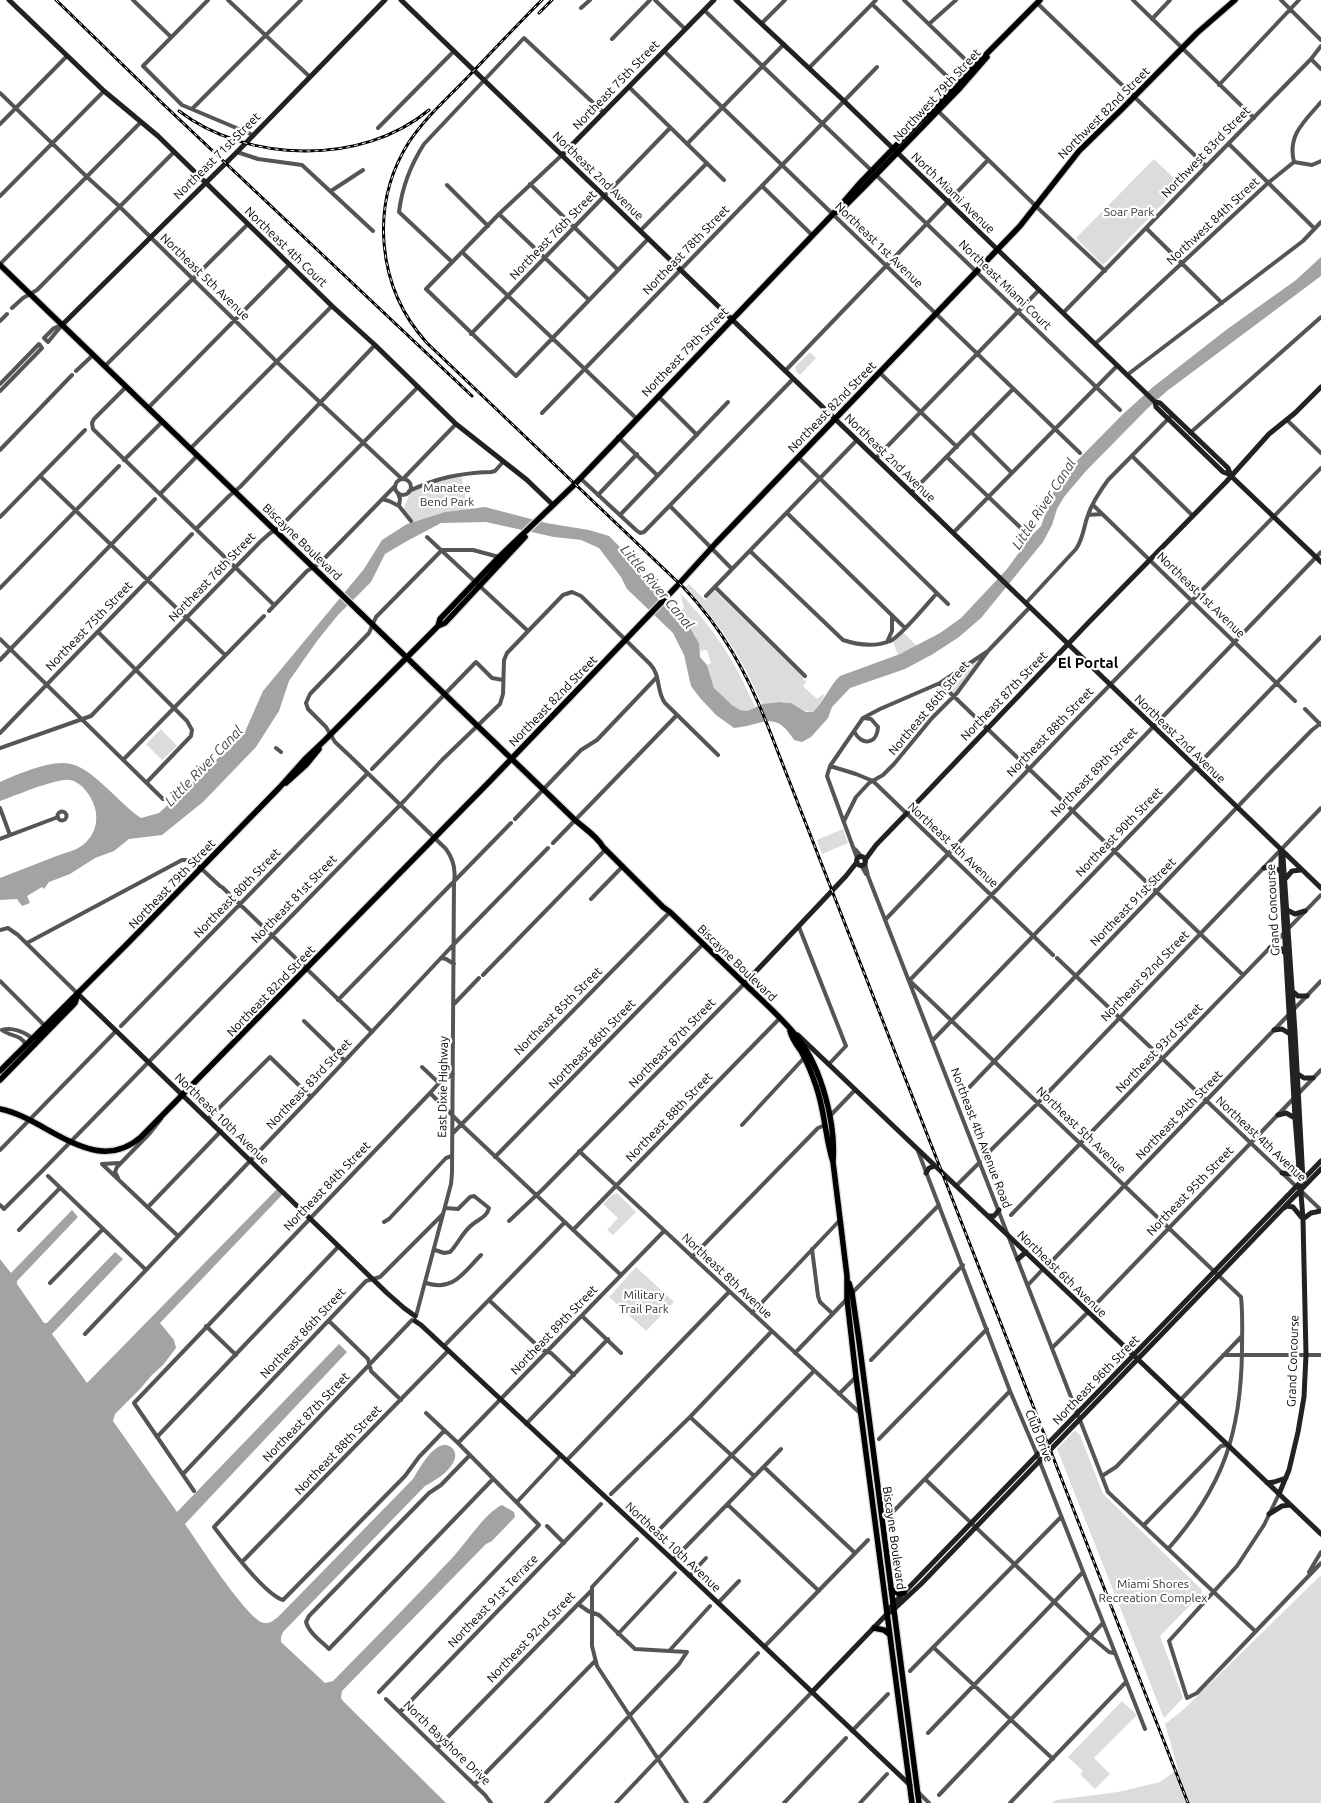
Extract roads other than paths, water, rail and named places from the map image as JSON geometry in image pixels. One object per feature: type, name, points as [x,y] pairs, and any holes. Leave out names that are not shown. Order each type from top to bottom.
[{"type":"main road","name":"Northwest 82nd Street","points":[[997,250],[1036,206],[1074,156],[1182,48],[1235,0]]},
{"type":"main road","name":"Northwest 79th Street","points":[[895,151],[955,84],[1038,1]]},
{"type":"main road","name":"Northwest 79th Street","points":[[895,151],[982,64],[991,50]]},
{"type":"main road","points":[[938,110],[955,84]]},
{"type":"main road","name":"Northeast 79th Street","points":[[0,1080],[71,998],[78,994],[305,759],[407,658],[438,626],[440,619],[478,584],[812,235],[833,214],[842,209],[895,151]]},
{"type":"main road","name":"Northeast 82nd Street","points":[[163,1115],[626,640],[711,548],[997,250]]},
{"type":"main road","name":"Biscayne Boulevard","points":[[0,264],[575,820],[590,835],[594,842],[604,848],[656,899],[666,904],[670,908],[670,912],[780,1018],[798,1038],[813,1064],[824,1092],[830,1116],[834,1148],[833,1162],[847,1276],[847,1299],[856,1377],[912,1803]]},
{"type":"main road","name":"Northeast 79th Street","points":[[478,584],[498,557],[527,532]]},
{"type":"main road","name":"Northeast 79th Street","points":[[0,1072],[32,1038],[47,1028]]},
{"type":"main road","name":"Biscayne Boulevard","points":[[789,1029],[791,1037],[804,1058],[819,1094],[828,1148],[833,1162]]},
{"type":"main road","points":[[0,1109],[30,1120],[70,1142],[97,1151],[108,1152],[119,1150],[136,1142],[163,1115]]},
{"type":"main road","name":"Biscayne Boulevard","points":[[847,1276],[852,1293],[870,1423],[919,1803]]},
{"type":"main road","points":[[861,1414],[870,1423]]},
{"type":"main road","points":[[869,1479],[874,1483],[878,1491]]},
{"type":"main road","points":[[890,1588],[899,1594],[904,1593]]},
{"type":"main road","points":[[874,1628],[881,1629],[889,1634]]},
{"type":"street","name":"Northeast 4th Court","points":[[9,0],[104,92],[152,130],[456,424],[530,483],[553,505]]},
{"type":"street","points":[[133,0],[171,37]]},
{"type":"street","points":[[208,0],[143,66],[182,105],[254,135]]},
{"type":"street","points":[[228,0],[310,77]]},
{"type":"street","points":[[192,109],[301,0]]},
{"type":"street","name":"Northeast 71st Street","points":[[62,325],[54,328],[44,338],[48,342],[62,325],[254,135],[386,0]]},
{"type":"street","name":"Northeast 2nd Avenue","points":[[401,0],[1321,888]]},
{"type":"street","points":[[581,8],[590,0]]},
{"type":"street","points":[[612,39],[650,0]]},
{"type":"street","points":[[655,0],[686,29]]},
{"type":"street","name":"Northeast 75th Street","points":[[471,334],[426,289],[499,214],[604,113],[714,0]]},
{"type":"street","name":"North Miami Avenue","points":[[736,0],[948,201],[1144,391],[1155,402],[1156,407],[1188,434],[1223,472],[1231,476],[1321,562]]},
{"type":"street","points":[[762,23],[785,0]]},
{"type":"street","points":[[904,0],[973,67]]},
{"type":"street","points":[[929,24],[956,0]]},
{"type":"street","points":[[1133,0],[1254,118]]},
{"type":"street","points":[[1152,19],[1170,0]]},
{"type":"street","points":[[1281,0],[1321,40]]},
{"type":"street","points":[[1219,85],[1299,0]]},
{"type":"street","points":[[1038,1],[1206,166]]},
{"type":"street","points":[[809,68],[874,2],[955,84]]},
{"type":"street","name":"Northeast Miami Court","points":[[704,10],[1120,410]]},
{"type":"street","points":[[452,262],[399,212],[401,194],[413,162],[424,144],[524,38],[604,113]]},
{"type":"street","points":[[687,144],[784,44]]},
{"type":"street","name":"Northwest 83rd Street","points":[[1063,313],[1311,60],[1321,46]]},
{"type":"street","points":[[378,128],[454,51]]},
{"type":"street","name":"Northeast 1st Avenue","points":[[664,51],[1080,453]]},
{"type":"street","points":[[0,124],[67,56]]},
{"type":"street","points":[[1311,60],[1321,69]]},
{"type":"street","name":"Northeast 78th Street","points":[[542,413],[877,67]]},
{"type":"street","points":[[629,87],[724,180]]},
{"type":"street","points":[[0,196],[104,92]]},
{"type":"street","name":"Northeast 5th Avenue","points":[[0,93],[396,475],[418,487]]},
{"type":"street","points":[[1321,102],[1294,137],[1291,146],[1294,162],[1306,165],[1321,161]]},
{"type":"street","points":[[938,110],[1105,271]]},
{"type":"street","points":[[0,264],[141,122]]},
{"type":"street","name":"Northeast 76th Street","points":[[471,334],[670,128]]},
{"type":"street","points":[[1229,144],[1314,228]]},
{"type":"street","points":[[12,308],[23,298],[37,290],[174,152]]},
{"type":"street","points":[[237,152],[258,159],[302,165],[373,231]]},
{"type":"street","points":[[785,371],[988,160]]},
{"type":"street","name":"Northwest 84th Street","points":[[1095,344],[1268,183],[1294,162]]},
{"type":"street","points":[[640,231],[707,163]]},
{"type":"street","points":[[331,190],[363,170]]},
{"type":"street","points":[[530,184],[618,270]]},
{"type":"street","points":[[447,185],[488,226]]},
{"type":"street","points":[[762,186],[812,235]]},
{"type":"street","points":[[499,214],[589,300]]},
{"type":"street","points":[[1127,375],[1303,241],[1321,222]]},
{"type":"street","points":[[104,366],[248,224]]},
{"type":"street","points":[[1146,228],[1222,303]]},
{"type":"street","points":[[471,334],[516,376],[648,240]]},
{"type":"street","points":[[462,252],[636,418]]},
{"type":"street","points":[[148,408],[290,264]]},
{"type":"street","points":[[876,458],[1039,290]]},
{"type":"street","points":[[190,449],[332,306]]},
{"type":"street","points":[[0,321],[7,314]]},
{"type":"street","points":[[1188,434],[1321,317]]},
{"type":"street","points":[[0,384],[39,344],[42,348],[0,392]]},
{"type":"street","points":[[196,529],[376,345]]},
{"type":"street","points":[[0,450],[93,355]]},
{"type":"street","points":[[953,533],[1117,366]]},
{"type":"street","points":[[879,372],[957,447]]},
{"type":"street","points":[[580,478],[638,532],[646,531],[793,378]]},
{"type":"street","points":[[126,387],[94,419],[92,426],[95,432],[274,605]]},
{"type":"street","name":"Northeast 76th Street","points":[[0,748],[92,716],[267,535],[282,525],[418,387]]},
{"type":"street","name":"Northeast 87th Street","points":[[509,1221],[536,1196],[744,984],[1068,644],[1193,516],[1269,434],[1287,420],[1321,387]]},
{"type":"street","points":[[911,493],[1013,389]]},
{"type":"street","points":[[658,396],[697,435]]},
{"type":"street","points":[[620,516],[728,402]]},
{"type":"street","name":"Northeast 86th Street","points":[[844,821],[856,797],[869,783],[894,764],[932,718],[970,677],[988,651],[1076,549],[1082,540],[1088,515],[1108,480],[1170,417]]},
{"type":"street","points":[[1287,420],[1321,453]]},
{"type":"street","points":[[124,460],[162,422]]},
{"type":"street","points":[[269,611],[307,571],[320,563],[395,484],[456,424]]},
{"type":"street","points":[[0,517],[84,430]]},
{"type":"street","points":[[971,432],[1012,473]]},
{"type":"street","points":[[618,437],[657,475]]},
{"type":"street","points":[[706,596],[857,440]]},
{"type":"street","points":[[598,495],[637,454]]},
{"type":"street","points":[[160,494],[197,456]]},
{"type":"street","points":[[1132,456],[1193,516]]},
{"type":"street","points":[[798,457],[948,604]]},
{"type":"street","points":[[947,457],[1024,531]]},
{"type":"street","points":[[400,499],[418,487],[451,476],[494,471],[503,462]]},
{"type":"street","points":[[0,588],[119,466]]},
{"type":"street","name":"Northeast 88th Street","points":[[885,920],[1321,468]]},
{"type":"street","points":[[407,474],[409,483],[407,493]]},
{"type":"street","points":[[396,475],[395,484],[400,499],[399,506]]},
{"type":"street","points":[[40,476],[225,656]]},
{"type":"street","points":[[390,491],[407,493]]},
{"type":"street","points":[[0,660],[155,499]]},
{"type":"street","points":[[382,499],[399,506],[411,521]]},
{"type":"street","name":"Northeast 1st Avenue","points":[[1093,505],[1295,701]]},
{"type":"street","points":[[670,506],[732,569]]},
{"type":"street","points":[[786,513],[905,628]]},
{"type":"street","points":[[1088,515],[1102,514]]},
{"type":"street","name":"Northeast 75th Street","points":[[0,733],[192,534]]},
{"type":"street","points":[[427,537],[528,631]]},
{"type":"street","points":[[435,838],[335,742],[326,727],[308,709],[306,703],[312,691],[369,633],[376,617],[442,550],[473,550],[498,557]]},
{"type":"street","points":[[750,552],[844,640],[856,644],[870,645],[892,641],[937,593]]},
{"type":"street","name":"Northeast 89th Street","points":[[909,981],[1321,552]]},
{"type":"street","points":[[715,587],[805,676]]},
{"type":"street","name":"Northeast 81st Street","points":[[0,1205],[4,1209],[501,703],[505,656],[560,598],[570,592],[581,596],[626,640]]},
{"type":"street","points":[[123,760],[264,616]]},
{"type":"street","points":[[887,642],[892,631],[892,616]]},
{"type":"street","points":[[98,632],[187,721],[192,730],[191,736],[147,782]]},
{"type":"street","name":"Northeast 90th Street","points":[[932,1041],[1321,637]]},
{"type":"street","points":[[0,639],[163,798]]},
{"type":"street","points":[[626,640],[652,666],[658,677],[661,698],[718,755]]},
{"type":"street","points":[[830,766],[863,718],[880,708],[940,683],[988,651]]},
{"type":"street","points":[[372,769],[476,662],[492,678],[503,680]]},
{"type":"street","points":[[515,819],[581,750],[597,740],[658,677]]},
{"type":"street","points":[[940,683],[1243,975]]},
{"type":"street","points":[[1305,709],[1321,724]]},
{"type":"street","points":[[553,843],[677,715]]},
{"type":"street","points":[[854,731],[856,737],[866,742],[874,738],[878,733],[878,727],[871,719],[863,718]]},
{"type":"street","name":"Northeast 91st Street","points":[[961,1096],[1306,736],[1321,724]]},
{"type":"street","points":[[276,748],[281,752]]},
{"type":"street","name":"Northeast 4th Avenue","points":[[830,766],[873,781],[1250,1144],[1282,1173],[1300,1185],[1321,1211]]},
{"type":"street","name":"Northeast 4th Avenue Road","points":[[830,766],[827,776],[844,821],[868,876],[1108,1492],[1144,1525]]},
{"type":"street","name":"Northeast 80th Street","points":[[121,1026],[368,774]]},
{"type":"street","points":[[0,808],[10,835]]},
{"type":"street","name":"Northeast 92nd Street","points":[[984,1157],[1321,808]]},
{"type":"street","points":[[0,839],[58,817]]},
{"type":"street","points":[[338,1000],[511,823]]},
{"type":"street","name":"East Dixie Highway","points":[[415,1318],[435,1250],[451,1184],[454,882],[456,872],[450,854],[435,838]]},
{"type":"street","name":"Northeast 83rd Street","points":[[85,1334],[454,944],[548,848]]},
{"type":"street","points":[[454,1004],[604,848]]},
{"type":"street","name":"Grand Concourse","points":[[1281,850],[1281,872],[1294,1010],[1302,1161],[1300,1185]]},
{"type":"street","name":"Grand Concourse","points":[[1256,1631],[1197,1693],[1187,1698],[1169,1641],[1214,1592],[1247,1552],[1270,1514],[1286,1477],[1298,1432],[1304,1397],[1306,1355],[1303,1219],[1294,1118],[1285,954],[1287,910],[1284,861],[1281,850]]},
{"type":"street","points":[[27,943],[179,861],[190,859],[372,1032]]},
{"type":"street","points":[[591,899],[623,866]]},
{"type":"street","points":[[1264,868],[1272,866],[1281,872]]},
{"type":"street","points":[[1285,880],[1288,873],[1292,870],[1302,870]]},
{"type":"street","name":"Northeast 93rd Street","points":[[1011,1215],[1321,895]]},
{"type":"street","points":[[1287,910],[1295,914],[1305,911]]},
{"type":"street","name":"Northeast 85th Street","points":[[452,1134],[670,912]]},
{"type":"street","points":[[799,927],[846,1046],[829,1064]]},
{"type":"street","name":"Northeast 10th Avenue","points":[[0,930],[8,928],[27,943],[421,1325],[910,1786]]},
{"type":"street","name":"Northeast 86th Street","points":[[495,1157],[703,944]]},
{"type":"street","points":[[1270,948],[1280,948],[1285,954]]},
{"type":"street","points":[[441,958],[454,964]]},
{"type":"street","points":[[0,981],[47,1028]]},
{"type":"street","name":"Northeast 5th Avenue","points":[[909,981],[1239,1294],[1242,1300],[1242,1336]]},
{"type":"street","name":"Northeast 94th Street","points":[[1051,1262],[1321,981]]},
{"type":"street","points":[[1292,991],[1298,996],[1307,996]]},
{"type":"street","name":"Northeast 88th Street","points":[[573,1230],[780,1018]]},
{"type":"street","points":[[304,1021],[344,1060]]},
{"type":"street","points":[[1,1030],[6,1028],[24,1032],[32,1038]]},
{"type":"street","points":[[1274,1030],[1282,1028],[1290,1034]]},
{"type":"street","name":"Northeast 6th Avenue","points":[[789,1029],[810,1045],[1321,1534]]},
{"type":"street","points":[[1,1030],[20,1037],[26,1045]]},
{"type":"street","points":[[0,1150],[116,1031]]},
{"type":"street","points":[[208,1118],[270,1057],[311,1097]]},
{"type":"street","points":[[742,1125],[804,1058]]},
{"type":"street","points":[[422,1067],[440,1083]]},
{"type":"street","name":"Northeast 95th Street","points":[[1095,1305],[1321,1070]]},
{"type":"street","name":"Northeast 84th Street","points":[[206,1326],[430,1093],[453,1074]]},
{"type":"street","points":[[1297,1074],[1304,1078],[1313,1078]]},
{"type":"street","points":[[830,1116],[855,1090]]},
{"type":"street","points":[[430,1093],[621,1275]]},
{"type":"street","points":[[1278,1115],[1286,1113],[1294,1118]]},
{"type":"street","name":"Northeast 82nd Street","points":[[121,1162],[158,1125],[163,1115]]},
{"type":"street","points":[[692,1257],[818,1128],[825,1125]]},
{"type":"street","points":[[148,1207],[221,1131]]},
{"type":"street","name":"Club Drive","points":[[917,1149],[1010,1391],[1145,1730]]},
{"type":"street","name":"Northeast 8th Avenue","points":[[580,1151],[861,1414]]},
{"type":"street","points":[[384,1222],[389,1219],[446,1158],[452,1156]]},
{"type":"street","points":[[1302,1161],[1308,1166],[1318,1168]]},
{"type":"street","name":"Northeast 96th Street","points":[[894,1607],[904,1593],[1039,1462],[1136,1357],[1318,1168],[1321,1161]]},
{"type":"street","points":[[121,1162],[112,1165],[102,1164],[178,1236]]},
{"type":"street","points":[[119,1180],[115,1170],[121,1162]]},
{"type":"street","points":[[956,1186],[980,1162]]},
{"type":"street","points":[[926,1173],[929,1168],[935,1166]]},
{"type":"street","points":[[1282,1173],[1291,1174],[1298,1166]]},
{"type":"street","name":"Northeast 96th Street","points":[[1217,1273],[1283,1208],[1300,1185],[1318,1168]]},
{"type":"street","points":[[48,1176],[146,1270]]},
{"type":"street","points":[[19,1230],[60,1188]]},
{"type":"street","points":[[435,1250],[444,1253],[450,1252],[471,1225],[479,1221],[489,1211],[489,1208],[474,1196],[470,1197],[458,1209],[445,1208]]},
{"type":"street","points":[[852,1293],[939,1205]]},
{"type":"street","points":[[1283,1208],[1287,1206],[1293,1207],[1303,1219],[1311,1213],[1321,1211]]},
{"type":"street","points":[[988,1216],[994,1216],[999,1210]]},
{"type":"street","name":"Northeast 86th Street","points":[[183,1474],[366,1281],[380,1277],[444,1214]]},
{"type":"street","points":[[752,1313],[840,1220]]},
{"type":"street","name":"Northeast 88th Street","points":[[242,1562],[401,1400],[489,1300],[565,1222]]},
{"type":"street","points":[[50,1283],[102,1228]]},
{"type":"street","name":"Northeast 89th Street","points":[[458,1443],[664,1231]]},
{"type":"street","points":[[158,1437],[339,1246]]},
{"type":"street","points":[[812,1249],[818,1296],[820,1302],[833,1314]]},
{"type":"street","points":[[1018,1259],[1026,1252]]},
{"type":"street","points":[[426,1283],[437,1287],[457,1280],[480,1255]]},
{"type":"street","points":[[871,1360],[963,1266]]},
{"type":"street","points":[[1028,1285],[1043,1269]]},
{"type":"street","points":[[566,1460],[729,1292]]},
{"type":"street","points":[[795,1353],[847,1299]]},
{"type":"street","points":[[489,1300],[542,1350],[547,1351],[574,1375]]},
{"type":"street","points":[[1052,1348],[1088,1312]]},
{"type":"street","points":[[582,1316],[621,1353]]},
{"type":"street","name":"Northeast 87th Street","points":[[242,1562],[214,1527],[415,1318]]},
{"type":"street","points":[[328,1321],[368,1358],[371,1371],[401,1400]]},
{"type":"street","points":[[194,1491],[134,1403],[206,1326],[236,1355]]},
{"type":"street","points":[[879,1439],[987,1329]]},
{"type":"street","points":[[611,1494],[690,1417],[772,1331]]},
{"type":"street","points":[[1102,1476],[1116,1467],[1242,1336]]},
{"type":"street","points":[[1168,1549],[1193,1519],[1210,1492],[1227,1455],[1239,1406],[1242,1381],[1242,1336]]},
{"type":"street","points":[[526,1424],[608,1340]]},
{"type":"street","points":[[1223,1355],[1321,1355]]},
{"type":"street","name":"Northeast 96th Street","points":[[812,1692],[973,1525],[1077,1413],[1136,1357]]},
{"type":"street","points":[[654,1535],[814,1371]]},
{"type":"street","points":[[839,1394],[856,1377]]},
{"type":"street","points":[[889,1516],[1010,1391]]},
{"type":"street","points":[[379,1692],[539,1525],[426,1413]]},
{"type":"street","points":[[690,1417],[754,1476]]},
{"type":"street","points":[[242,1562],[271,1593],[282,1600],[405,1476],[419,1457],[444,1431]]},
{"type":"street","points":[[1228,1445],[1221,1446],[1144,1525],[1256,1631],[1321,1563]]},
{"type":"street","points":[[672,1560],[781,1449]]},
{"type":"street","points":[[470,1455],[309,1616],[306,1622],[308,1628],[329,1648],[493,1479]]},
{"type":"street","points":[[516,1502],[560,1455]]},
{"type":"street","points":[[764,1467],[855,1553]]},
{"type":"street","points":[[1267,1482],[1274,1482],[1286,1477]]},
{"type":"street","points":[[926,1479],[1090,1636],[1109,1652],[1114,1652]]},
{"type":"street","name":"Northeast 91st Terrace","points":[[400,1712],[601,1504]]},
{"type":"street","points":[[727,1504],[819,1591]]},
{"type":"street","points":[[1270,1514],[1282,1506],[1290,1505]]},
{"type":"street","points":[[910,1671],[1061,1517]]},
{"type":"street","points":[[546,1526],[564,1542]]},
{"type":"street","name":"Northeast 92nd Street","points":[[437,1748],[592,1590],[592,1587],[637,1538]]},
{"type":"street","points":[[764,1647],[868,1540]]},
{"type":"street","points":[[1306,1579],[1321,1552]]},
{"type":"street","points":[[689,1576],[706,1558]]},
{"type":"street","points":[[928,1733],[1083,1572]]},
{"type":"street","points":[[618,1634],[675,1573]]},
{"type":"street","points":[[718,1604],[739,1581]]},
{"type":"street","points":[[592,1590],[592,1646],[595,1661],[605,1680],[687,1803]]},
{"type":"street","points":[[546,1803],[629,1717],[684,1658],[687,1652],[635,1649],[600,1616],[578,1604]]},
{"type":"street","points":[[670,1650],[710,1606]]},
{"type":"street","points":[[939,1795],[1102,1624]]},
{"type":"street","points":[[933,1647],[1052,1759]]},
{"type":"street","points":[[616,1803],[758,1654]]},
{"type":"street","points":[[475,1784],[595,1661]]},
{"type":"street","points":[[1010,1803],[1126,1682]]},
{"type":"street","points":[[705,1803],[812,1692]]},
{"type":"street","points":[[852,1731],[888,1694]]},
{"type":"street","name":"North Bayshore Drive","points":[[386,1699],[475,1784],[491,1803]]},
{"type":"street","points":[[784,1803],[846,1738]]},
{"type":"street","points":[[860,1803],[887,1774]]},
{"type":"street","points":[[918,1791],[929,1803]]},
{"type":"railway","points":[[56,0],[163,104],[472,396]]},
{"type":"railway","points":[[542,0],[427,119],[414,134],[396,166],[388,192],[384,219],[384,246],[389,272],[397,297],[410,321],[427,343],[683,587],[710,619],[742,669],[767,724],[1188,1803]]},
{"type":"railway","points":[[539,13],[552,0]]},
{"type":"railway","points":[[179,111],[207,128],[237,141],[270,148],[304,151],[338,149],[371,141],[402,128],[429,110]]},
{"type":"district","name":"El Portal","points":[[1088,663]]},
{"type":"park label","name":"Soar Park","points":[[1129,212]]},
{"type":"park label","name":"Manatee Bend Park","points":[[447,495]]},
{"type":"park label","name":"Military Trail Park","points":[[644,1302]]},
{"type":"park label","name":"Miami Shores Recreation Complex","points":[[1153,1591]]},
{"type":"water label","name":"Little River Canal","points":[[1044,504]]},
{"type":"water label","name":"Little River Canal","points":[[657,587]]},
{"type":"water label","name":"Little River Canal","points":[[204,766]]}]
